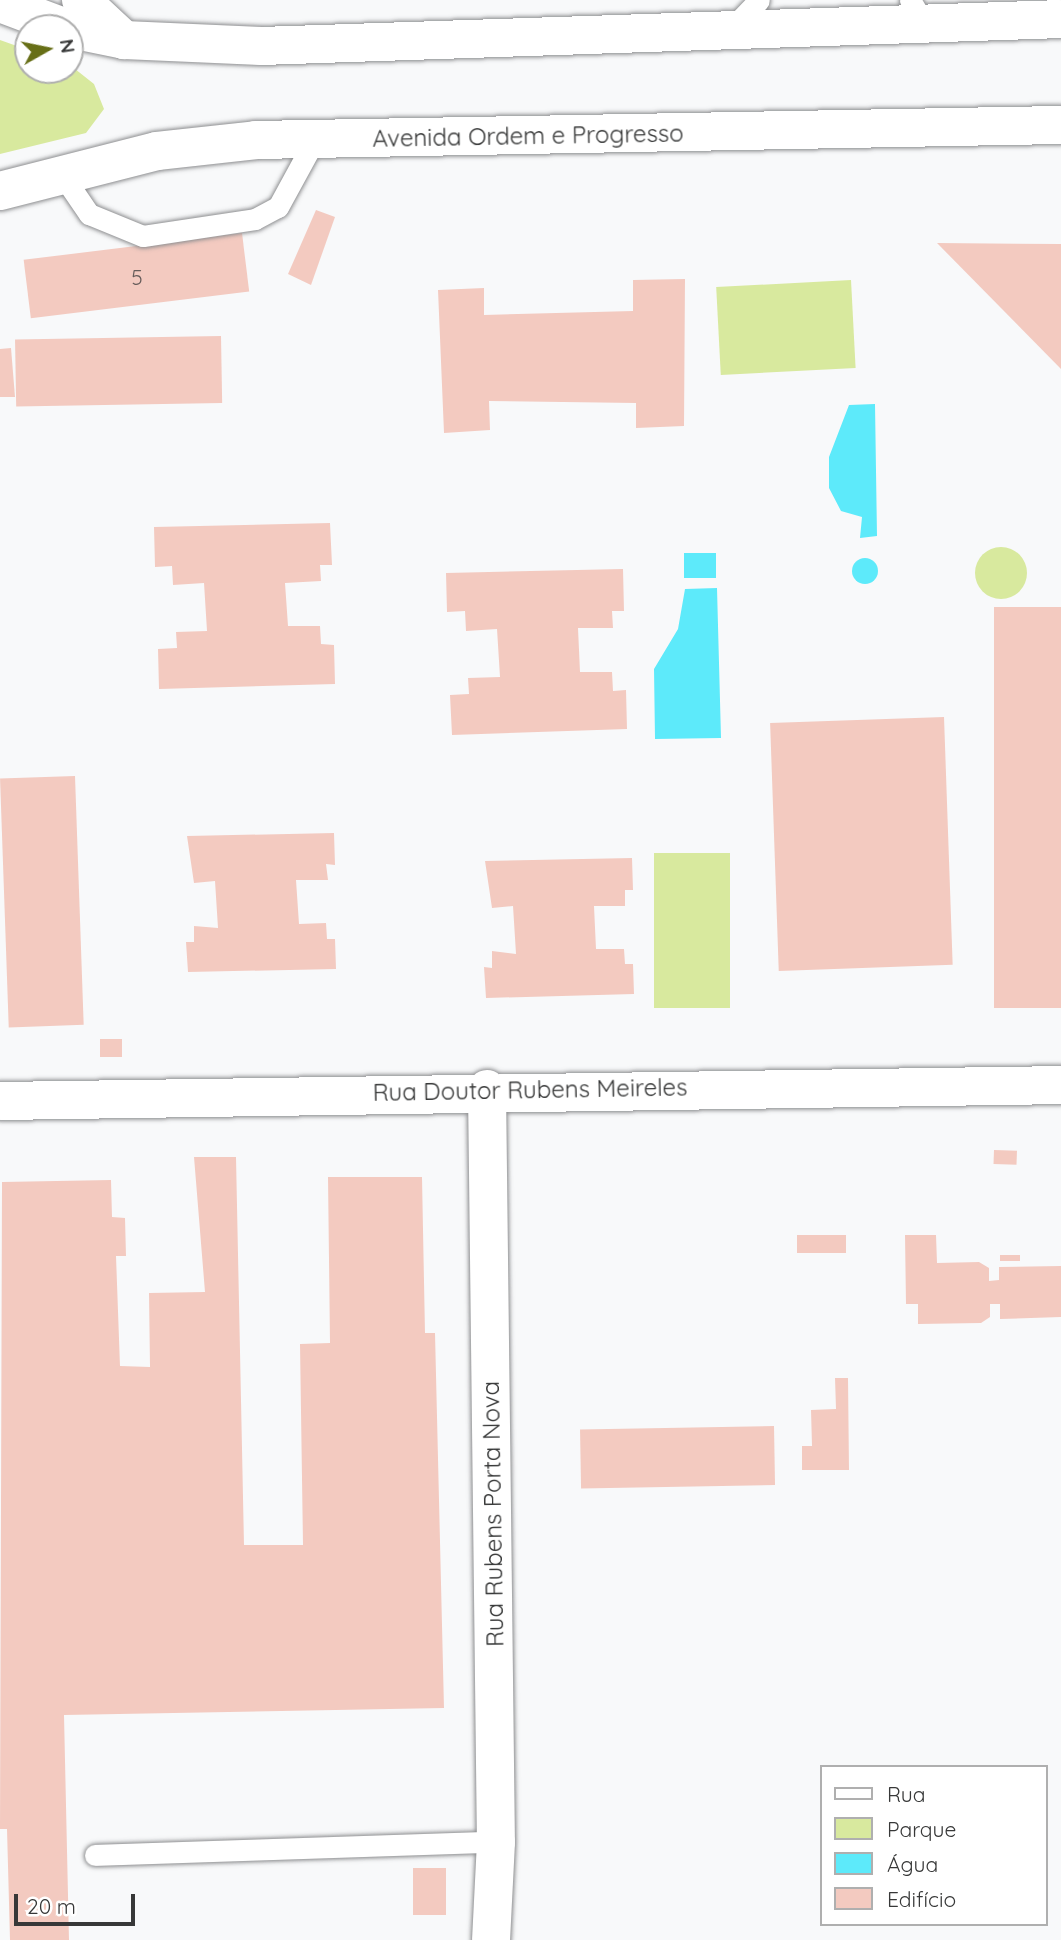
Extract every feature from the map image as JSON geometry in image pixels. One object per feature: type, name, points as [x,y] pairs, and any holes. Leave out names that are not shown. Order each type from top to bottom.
[{"type":"main road","points":[[81,0],[124,40]]},
{"type":"main road","points":[[0,3],[30,14]]},
{"type":"main road","points":[[84,31],[124,40],[261,46],[746,13],[917,11],[1061,19]]},
{"type":"main road","name":"Avenida Ordem e Progresso","points":[[0,191],[61,173],[157,151],[315,139],[1061,125]]},
{"type":"main road","name":"Rua Doutor Rubens Meireles","points":[[0,1101],[487,1089],[1061,1085]]},
{"type":"main road","name":"Rua Rubens Porta Nova","points":[[487,1089],[496,1842],[491,1940]]},
{"type":"lane","points":[[61,173],[89,214],[143,236],[255,219],[278,208],[315,139]]},
{"type":"lane","points":[[95,1855],[496,1842]]},
{"type":"green space","points":[[0,40],[14,45],[14,84],[84,84],[84,76],[94,84],[104,109],[86,133],[0,154]]},
{"type":"green space","points":[[851,280],[856,368],[721,375],[716,287]]},
{"type":"green space","points":[[1001,547],[1011,549],[1019,555],[1025,563],[1025,583],[1019,591],[1011,597],[1001,599],[991,597],[983,591],[977,583],[975,573],[977,563],[983,555],[991,549]]},
{"type":"green space","points":[[654,853],[730,853],[730,1008],[654,1008]]},
{"type":"water","points":[[875,404],[877,536],[860,538],[862,517],[841,511],[829,488],[829,457],[849,405]]},
{"type":"water","points":[[684,553],[716,553],[716,578],[684,578]]},
{"type":"water","points":[[865,558],[874,562],[878,571],[874,580],[865,584],[856,580],[852,571],[856,562]]},
{"type":"water","points":[[717,588],[721,738],[655,739],[654,669],[678,629],[685,589]]},
{"type":"building","points":[[316,210],[335,217],[311,285],[288,274]]},
{"type":"building","points":[[242,233],[249,292],[31,318],[24,260]]},
{"type":"building","points":[[937,243],[1061,244],[1061,369]]},
{"type":"building","points":[[685,279],[684,426],[636,428],[636,403],[489,401],[490,430],[444,433],[438,290],[484,288],[484,315],[633,311],[633,280]]},
{"type":"building","points":[[221,336],[222,403],[16,407],[15,340]]},
{"type":"building","points":[[11,348],[15,397],[0,397],[0,349]]},
{"type":"building","points":[[330,523],[332,565],[320,565],[321,581],[285,583],[288,626],[320,626],[321,644],[334,645],[335,684],[159,689],[158,649],[177,648],[176,632],[207,631],[204,583],[173,585],[172,566],[155,567],[154,527]]},
{"type":"building","points":[[623,569],[624,611],[612,611],[613,628],[578,628],[580,672],[612,672],[613,691],[626,690],[627,729],[452,735],[450,695],[469,694],[468,678],[500,677],[497,629],[466,631],[465,611],[447,612],[446,573]]},
{"type":"building","points":[[994,607],[1061,607],[1061,1008],[994,1008]]},
{"type":"building","points":[[944,717],[953,965],[779,971],[770,723]]},
{"type":"building","points":[[75,776],[84,1025],[9,1027],[0,779]]},
{"type":"building","points":[[334,833],[335,865],[326,864],[328,880],[296,880],[299,924],[326,923],[327,939],[335,939],[336,969],[188,972],[186,942],[194,942],[194,926],[218,928],[215,881],[194,883],[187,836]]},
{"type":"building","points":[[632,858],[633,890],[625,890],[625,906],[594,906],[596,949],[624,949],[625,964],[633,964],[634,994],[486,998],[484,967],[492,968],[492,951],[516,954],[513,906],[492,908],[485,861]]},
{"type":"building","points":[[100,1039],[122,1039],[122,1057],[100,1057]]},
{"type":"building","points":[[994,1150],[1017,1151],[1016,1165],[994,1164]]},
{"type":"building","points":[[194,1157],[236,1157],[244,1545],[303,1545],[300,1344],[330,1343],[328,1177],[422,1177],[425,1333],[435,1333],[444,1708],[64,1715],[69,1940],[10,1940],[7,1829],[0,1829],[2,1182],[111,1180],[112,1217],[125,1218],[126,1256],[116,1256],[120,1366],[150,1367],[149,1293],[205,1292]]},
{"type":"building","points":[[797,1235],[846,1235],[846,1253],[797,1253]]},
{"type":"building","points":[[905,1235],[936,1235],[937,1263],[979,1262],[989,1268],[989,1281],[999,1280],[999,1267],[1061,1266],[1061,1317],[1000,1319],[1000,1304],[990,1304],[990,1317],[981,1323],[918,1324],[918,1304],[906,1304]]},
{"type":"building","points":[[1000,1255],[1020,1255],[1020,1261],[1000,1261]]},
{"type":"building","points":[[835,1378],[848,1378],[849,1470],[802,1470],[802,1446],[812,1446],[811,1410],[836,1409]]},
{"type":"building","points":[[774,1426],[775,1485],[581,1488],[580,1429]]},
{"type":"building","points":[[413,1868],[446,1868],[446,1915],[413,1915]]}]
